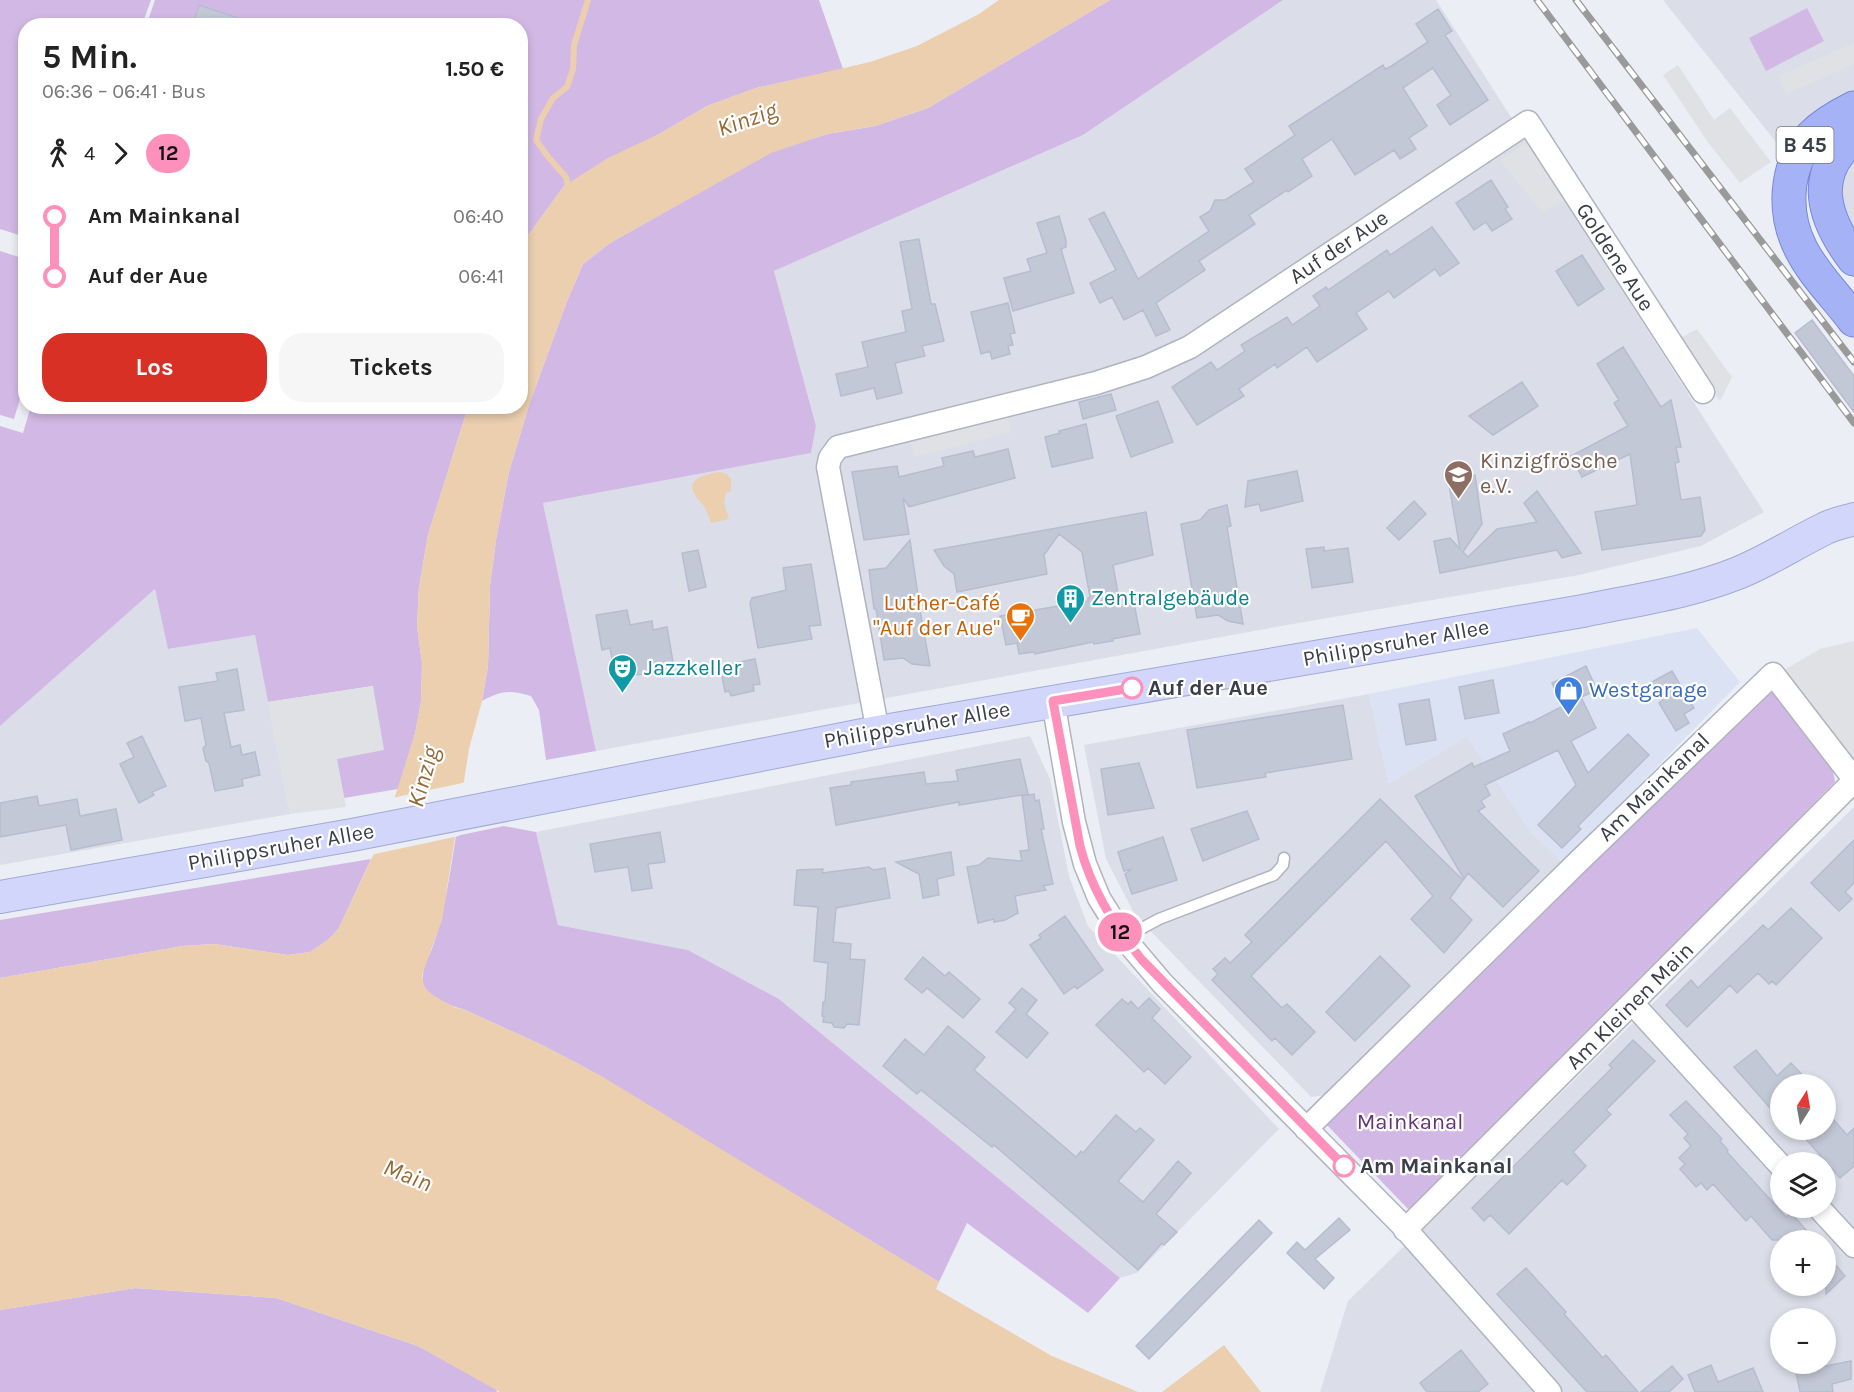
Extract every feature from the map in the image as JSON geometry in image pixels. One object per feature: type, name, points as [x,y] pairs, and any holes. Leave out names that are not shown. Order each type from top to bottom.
[{"type":"main road","name":"B 45","points":[[1854,108],[1814,134],[1806,144],[1793,172],[1789,205],[1794,233],[1802,251],[1854,320]]},
{"type":"main road","name":"B 45","points":[[1854,137],[1837,153],[1828,171],[1825,189],[1827,208],[1834,228],[1854,259]]},
{"type":"main road","name":"Philippsruher Allee","points":[[0,897],[352,835],[878,732],[1583,611],[1672,593],[1746,570],[1840,524],[1854,496]]},
{"type":"street","name":"Goldene Aue","points":[[1528,122],[1702,392]]},
{"type":"street","name":"Auf der Aue","points":[[878,732],[828,467],[830,458],[838,447],[1096,382],[1146,367],[1190,347],[1528,122]]},
{"type":"street","name":"Am Mainkanal","points":[[1306,1129],[1587,852],[1773,674],[1854,780]]},
{"type":"street","points":[[1053,701],[1074,822],[1084,864],[1099,898],[1124,938],[1163,984],[1406,1230],[1550,1392]]},
{"type":"street","name":"Am Kleinen Main","points":[[1406,1230],[1854,780]]},
{"type":"street","points":[[1633,1004],[1770,1154]]},
{"type":"street","points":[[1828,1218],[1854,1246]]},
{"type":"lane","points":[[1124,938],[1159,920],[1274,875],[1283,865],[1284,858]]},
{"type":"shaded area","points":[[1283,0],[1436,0],[1764,512],[1701,546],[1579,575],[1281,626],[596,751],[543,503],[811,453],[816,426],[774,271],[1083,135]]},
{"type":"shaded area","points":[[1663,0],[1854,0],[1854,240],[1845,229]]},
{"type":"shaded area","points":[[1854,43],[1854,64],[1786,94],[1778,76]]},
{"type":"shaded area","points":[[1678,65],[1714,120],[1730,108],[1771,162],[1740,183],[1707,141],[1663,75]]},
{"type":"shaded area","points":[[1536,135],[1574,194],[1543,213],[1500,161]]},
{"type":"shaded area","points":[[1697,329],[1732,377],[1720,401],[1671,343]]},
{"type":"shaded area","points":[[1005,405],[1012,432],[914,457],[907,430]]},
{"type":"shaded area","points":[[155,589],[169,649],[255,635],[290,814],[0,865],[0,726]]},
{"type":"shaded area","points":[[1697,628],[1740,682],[1563,863],[1531,832],[1467,736],[1389,783],[1369,694]]},
{"type":"shaded area","points":[[1854,641],[1854,766],[1777,674],[1820,649]]},
{"type":"shaded area","points":[[373,686],[384,750],[337,759],[346,807],[290,814],[268,702]]},
{"type":"shaded area","points":[[1369,694],[1389,783],[1467,736],[1531,832],[1563,863],[1334,1094],[1311,1097],[1135,915],[1106,859],[1084,745]]},
{"type":"shaded area","points":[[1030,736],[1050,779],[1069,876],[1088,926],[1279,1129],[1137,1273],[1120,1278],[779,999],[688,950],[558,925],[536,832]]},
{"type":"shaded area","points":[[1854,807],[1854,1392],[1320,1392],[1348,1301]]},
{"type":"green space","points":[[0,0],[151,0],[145,18],[18,18],[18,235],[0,229]]},
{"type":"green space","points":[[155,0],[819,0],[843,69],[756,88],[707,106],[564,186],[528,235],[528,18],[149,18]]},
{"type":"green space","points":[[1110,0],[1283,0],[1083,135],[774,271],[816,426],[811,453],[543,503],[596,751],[546,760],[539,710],[531,696],[506,692],[482,701],[488,666],[490,586],[509,472],[529,405],[583,264],[610,243],[771,152],[827,134],[875,126],[928,108]]},
{"type":"green space","points":[[1807,8],[1824,41],[1766,71],[1749,38]]},
{"type":"green space","points":[[0,251],[18,257],[18,406],[14,419],[0,415]]},
{"type":"green space","points":[[29,414],[466,414],[428,535],[419,587],[417,626],[422,663],[421,702],[415,734],[398,789],[344,798],[336,759],[373,686],[268,702],[255,635],[168,649],[155,589],[0,726],[0,426],[23,433]]},
{"type":"green space","name":"Mainkanal","points":[[1774,693],[1833,771],[1835,782],[1629,992],[1409,1210],[1323,1121],[1757,695]]},
{"type":"green space","points":[[504,826],[536,832],[558,925],[688,950],[779,999],[1120,1278],[1088,1313],[967,1223],[939,1282],[586,1068],[542,1045],[436,998],[424,986],[423,976],[441,919],[456,836]]},
{"type":"green space","points":[[371,859],[339,928],[328,940],[310,952],[288,955],[214,944],[183,946],[0,978],[0,920]]},
{"type":"green space","points":[[135,1288],[276,1298],[418,1346],[496,1389],[497,1392],[0,1392],[0,1310]]},
{"type":"water","name":"Kinzig","points":[[999,0],[1110,0],[928,108],[875,126],[827,134],[771,153],[610,243],[583,264],[528,408],[528,235],[564,186],[608,158],[661,133],[707,106],[756,88],[870,62],[917,46],[979,14]]},
{"type":"water","points":[[466,414],[526,414],[509,472],[496,540],[490,586],[488,666],[482,701],[469,749],[442,920],[422,975],[424,987],[434,996],[456,1008],[463,1009],[542,1045],[603,1077],[939,1282],[936,1289],[1052,1356],[1138,1392],[500,1392],[418,1346],[276,1298],[135,1288],[0,1310],[0,978],[183,946],[214,944],[288,955],[310,952],[328,940],[339,928],[375,851],[415,734],[421,702],[422,663],[417,626],[419,587],[428,535]]},
{"type":"water","points":[[719,472],[727,474],[731,479],[731,491],[726,493],[724,503],[729,519],[711,523],[706,509],[692,488],[693,483],[700,477]]},
{"type":"water","points":[[1224,1345],[1261,1392],[1162,1392]]},
{"type":"pier","points":[[467,782],[459,836],[370,855],[392,798]]},
{"type":"building","points":[[199,5],[238,18],[195,18]]},
{"type":"building","points":[[1438,9],[1452,31],[1445,35],[1488,100],[1450,125],[1437,105],[1451,95],[1433,68],[1403,88],[1427,126],[1409,138],[1416,149],[1400,159],[1394,150],[1355,175],[1332,139],[1302,159],[1312,176],[1249,215],[1255,224],[1199,261],[1205,270],[1156,303],[1170,330],[1156,336],[1143,310],[1124,320],[1112,297],[1100,303],[1090,283],[1116,270],[1089,219],[1104,212],[1138,279],[1209,231],[1200,217],[1210,211],[1215,200],[1225,200],[1254,182],[1245,169],[1295,135],[1289,126],[1383,65],[1385,69],[1390,67],[1428,42],[1416,24]]},
{"type":"building","points":[[1491,180],[1508,207],[1505,209],[1512,219],[1492,231],[1486,222],[1474,230],[1456,203]]},
{"type":"building","points":[[1059,216],[1066,240],[1066,247],[1061,249],[1074,293],[1013,311],[1004,278],[1031,271],[1027,259],[1047,253],[1037,223]]},
{"type":"building","points":[[1432,227],[1459,263],[1440,276],[1435,269],[1394,298],[1389,291],[1356,313],[1367,329],[1317,362],[1307,347],[1277,368],[1275,364],[1239,389],[1244,396],[1197,425],[1172,387],[1211,362],[1217,370],[1245,351],[1241,345],[1287,317],[1292,325],[1320,306],[1313,296],[1326,287],[1328,290],[1387,250],[1390,255]]},
{"type":"building","points":[[919,239],[931,304],[935,304],[944,341],[922,346],[925,356],[895,363],[902,393],[877,399],[874,388],[841,396],[836,374],[868,367],[862,342],[906,332],[902,311],[912,309],[900,242]]},
{"type":"building","points":[[1582,255],[1604,289],[1578,306],[1556,271]]},
{"type":"building","points":[[1008,303],[1015,333],[1010,334],[1013,345],[1008,346],[1010,354],[992,359],[990,351],[981,354],[971,312]]},
{"type":"building","points":[[1812,320],[1854,376],[1854,412],[1795,333]]},
{"type":"building","points":[[1623,347],[1661,407],[1671,400],[1681,447],[1676,447],[1679,462],[1675,463],[1681,500],[1700,497],[1705,530],[1701,536],[1602,550],[1595,512],[1637,505],[1630,454],[1582,477],[1571,456],[1628,426],[1614,403],[1619,400],[1597,364]]},
{"type":"building","points":[[1522,382],[1538,406],[1493,435],[1469,416]]},
{"type":"building","points":[[1111,394],[1116,410],[1083,419],[1079,402]]},
{"type":"building","points":[[1158,401],[1173,442],[1131,457],[1116,416]]},
{"type":"building","points":[[1086,424],[1093,458],[1052,467],[1045,437]]},
{"type":"building","points":[[1008,449],[1015,478],[909,507],[903,498],[909,534],[864,540],[852,472],[897,466],[899,477],[944,466],[942,458],[973,451],[975,457]]},
{"type":"building","points":[[1297,471],[1303,501],[1261,511],[1259,504],[1245,507],[1248,481]]},
{"type":"building","points":[[1475,475],[1482,524],[1463,552],[1468,557],[1497,529],[1537,522],[1524,503],[1537,491],[1581,553],[1562,558],[1557,550],[1440,573],[1434,541],[1450,538],[1460,549],[1448,479]]},
{"type":"building","points":[[1414,501],[1426,514],[1399,540],[1387,528]]},
{"type":"building","points":[[1227,505],[1231,526],[1227,527],[1243,624],[1228,621],[1218,615],[1197,618],[1181,524],[1200,520],[1209,510]]},
{"type":"building","points":[[1146,512],[1153,555],[1113,565],[1119,600],[1133,598],[1140,634],[1112,639],[1113,641],[1094,644],[1093,642],[1035,654],[1034,652],[1019,654],[1017,643],[1006,645],[1000,616],[1088,601],[1090,597],[1082,552],[1059,534],[1044,555],[1047,574],[957,592],[954,574],[944,566],[934,550]]},
{"type":"building","points":[[910,540],[930,666],[912,664],[903,658],[884,660],[876,609],[874,609],[869,570],[886,568]]},
{"type":"building","points":[[1324,547],[1324,551],[1348,548],[1353,582],[1312,588],[1306,549]]},
{"type":"building","points":[[698,550],[706,587],[689,591],[682,553]]},
{"type":"building","points":[[811,564],[821,625],[809,626],[812,639],[758,648],[750,603],[752,598],[786,590],[783,568]]},
{"type":"building","points":[[627,610],[630,625],[652,621],[653,630],[667,627],[673,662],[652,666],[653,672],[637,675],[636,670],[615,674],[610,648],[602,650],[596,615]]},
{"type":"building","points":[[755,659],[760,684],[753,685],[754,691],[731,696],[729,691],[725,692],[720,666]]},
{"type":"building","points":[[1586,666],[1597,690],[1581,697],[1596,728],[1571,741],[1588,773],[1628,734],[1649,755],[1578,826],[1581,829],[1562,848],[1538,825],[1576,785],[1558,750],[1485,785],[1490,795],[1481,801],[1485,807],[1478,811],[1539,871],[1503,907],[1468,873],[1464,879],[1415,796],[1472,763],[1474,767],[1510,751],[1503,734],[1563,706],[1552,683]]},
{"type":"building","points":[[237,669],[244,710],[224,713],[231,747],[240,745],[242,755],[255,752],[260,775],[242,779],[243,786],[215,791],[203,748],[206,745],[201,718],[185,721],[179,687],[218,681],[216,673]]},
{"type":"building","points":[[1672,671],[1694,708],[1684,714],[1689,723],[1676,731],[1659,703],[1670,692],[1656,698],[1648,684]]},
{"type":"building","points":[[1493,680],[1499,713],[1465,719],[1459,687]]},
{"type":"building","points":[[1429,699],[1436,740],[1406,745],[1399,704]]},
{"type":"building","points":[[1343,705],[1352,759],[1265,773],[1266,777],[1197,788],[1187,730]]},
{"type":"building","points":[[142,736],[166,786],[152,792],[154,795],[139,803],[120,764],[134,757],[127,743]]},
{"type":"building","points":[[1020,759],[1028,794],[959,805],[959,802],[836,825],[830,788],[851,785],[851,782],[924,772],[926,784],[958,781],[956,770]]},
{"type":"building","points":[[1139,763],[1154,808],[1108,815],[1101,769]]},
{"type":"building","points":[[1034,794],[1035,801],[1039,800],[1044,829],[1041,829],[1053,884],[1043,886],[1046,890],[1015,896],[1018,913],[1005,920],[994,922],[994,919],[978,923],[967,867],[979,865],[988,858],[1022,861],[1020,851],[1029,850],[1022,796]]},
{"type":"building","points":[[37,796],[39,806],[77,799],[80,816],[116,809],[122,840],[71,850],[66,825],[0,837],[0,803]]},
{"type":"building","points":[[1380,799],[1463,880],[1450,898],[1472,920],[1444,953],[1411,919],[1433,896],[1386,841],[1251,976],[1282,1008],[1287,1004],[1315,1032],[1292,1055],[1275,1038],[1272,1041],[1212,980],[1218,974],[1213,969],[1225,958],[1230,963],[1252,942],[1245,935]]},
{"type":"building","points":[[1247,811],[1259,839],[1203,861],[1191,829]]},
{"type":"building","points":[[660,832],[665,862],[648,864],[652,888],[632,891],[628,867],[595,872],[590,844]]},
{"type":"building","points":[[1163,837],[1177,880],[1132,894],[1125,874],[1132,869],[1124,871],[1118,852]]},
{"type":"building","points":[[1854,840],[1854,883],[1845,892],[1852,899],[1839,911],[1811,883]]},
{"type":"building","points":[[951,852],[954,875],[937,879],[939,895],[923,898],[919,874],[896,862]]},
{"type":"building","points":[[869,867],[873,870],[885,868],[890,898],[836,908],[833,942],[851,944],[850,959],[865,960],[859,1025],[847,1024],[844,1028],[834,1027],[832,1023],[823,1022],[824,1016],[822,1016],[828,963],[814,961],[818,907],[794,905],[797,870],[823,869],[822,873]]},
{"type":"building","points":[[1791,908],[1822,938],[1776,985],[1772,981],[1769,984],[1758,973],[1737,993],[1730,985],[1687,1027],[1666,1005],[1691,980],[1698,988],[1763,925],[1768,930]]},
{"type":"building","points":[[1065,916],[1103,970],[1077,989],[1075,986],[1064,994],[1030,945],[1041,938],[1039,935]]},
{"type":"building","points":[[1380,956],[1410,986],[1355,1041],[1326,1012]]},
{"type":"building","points":[[923,957],[945,976],[949,972],[980,999],[963,1018],[927,988],[922,993],[905,979]]},
{"type":"building","points":[[1022,988],[1037,1000],[1026,1014],[1048,1033],[1027,1058],[996,1032],[1016,1009],[1009,1003]]},
{"type":"building","points":[[1149,998],[1160,1009],[1152,1018],[1191,1057],[1165,1084],[1148,1068],[1144,1072],[1096,1025],[1122,999],[1128,1004],[1131,1001],[1138,1009]]},
{"type":"building","points":[[948,1026],[985,1057],[974,1070],[1076,1157],[1081,1151],[1083,1153],[1116,1115],[1136,1132],[1140,1128],[1154,1140],[1118,1181],[1143,1202],[1178,1161],[1191,1173],[1156,1214],[1177,1232],[1164,1245],[1162,1243],[1138,1270],[994,1145],[992,1147],[921,1090],[917,1094],[883,1066],[905,1039],[924,1055]]},
{"type":"building","points":[[1633,1040],[1655,1061],[1606,1110],[1611,1114],[1573,1152],[1586,1166],[1567,1185],[1562,1180],[1509,1234],[1490,1215],[1484,1221],[1472,1208],[1612,1068],[1609,1065]]},
{"type":"building","points":[[1756,1050],[1775,1074],[1770,1074],[1770,1108],[1734,1067]]},
{"type":"building","points":[[1791,1063],[1801,1074],[1779,1074]]},
{"type":"building","points":[[1686,1101],[1722,1139],[1720,1141],[1728,1150],[1727,1152],[1770,1199],[1770,1218],[1795,1218],[1806,1230],[1770,1230],[1770,1238],[1751,1216],[1746,1221],[1713,1184],[1707,1190],[1701,1183],[1696,1187],[1680,1169],[1685,1164],[1679,1158],[1691,1146],[1684,1138],[1688,1134],[1670,1115]]},
{"type":"building","points":[[1836,1122],[1847,1135],[1854,1128],[1854,1166],[1840,1178],[1836,1173],[1836,1152],[1817,1152],[1807,1140],[1836,1140]]},
{"type":"building","points":[[1339,1218],[1350,1230],[1315,1259],[1334,1278],[1324,1289],[1287,1253],[1297,1242],[1305,1250]]},
{"type":"building","points":[[1259,1220],[1272,1233],[1149,1359],[1136,1346]]},
{"type":"building","points":[[1836,1266],[1845,1276],[1836,1285]]},
{"type":"building","points":[[1526,1268],[1603,1358],[1606,1355],[1638,1392],[1587,1392],[1497,1294]]},
{"type":"building","points":[[1461,1350],[1488,1384],[1478,1392],[1427,1392],[1420,1383]]},
{"type":"building","points":[[1851,1361],[1851,1379],[1832,1384],[1833,1392],[1800,1392],[1796,1374],[1836,1374],[1836,1364]]},
{"type":"building","points":[[1711,1365],[1718,1382],[1753,1368],[1763,1392],[1695,1392],[1688,1375]]},
{"type":"building","points":[[1672,1366],[1683,1379],[1669,1392],[1641,1392]]},
{"type":"waterway","points":[[569,191],[566,177],[536,140],[541,119],[553,98],[567,87],[573,69],[574,45],[588,0]]},
{"type":"railway","points":[[1537,0],[1854,423]]},
{"type":"railway","points":[[1576,0],[1854,362]]},
{"type":"bus line","name":"12","points":[[1132,688],[1053,701],[1074,822],[1084,864],[1099,898],[1124,938],[1163,984],[1344,1166]]},
{"type":"place","name":"Kinzigfrösche e.V.","points":[[1459,500]]},
{"type":"place","name":"Zentralgebäude","points":[[1070,624]]},
{"type":"place","name":"Luther-Café \"Auf der Aue\"","points":[[1021,642]]},
{"type":"place","name":"Auf der Aue","points":[[1132,688]]},
{"type":"place","name":"Jazzkeller","points":[[623,694]]},
{"type":"place","name":"Westgarage","points":[[1568,716]]},
{"type":"place","name":"Am Mainkanal","points":[[1344,1166]]},
{"type":"water label","name":"Main","points":[[408,1175]]}]
